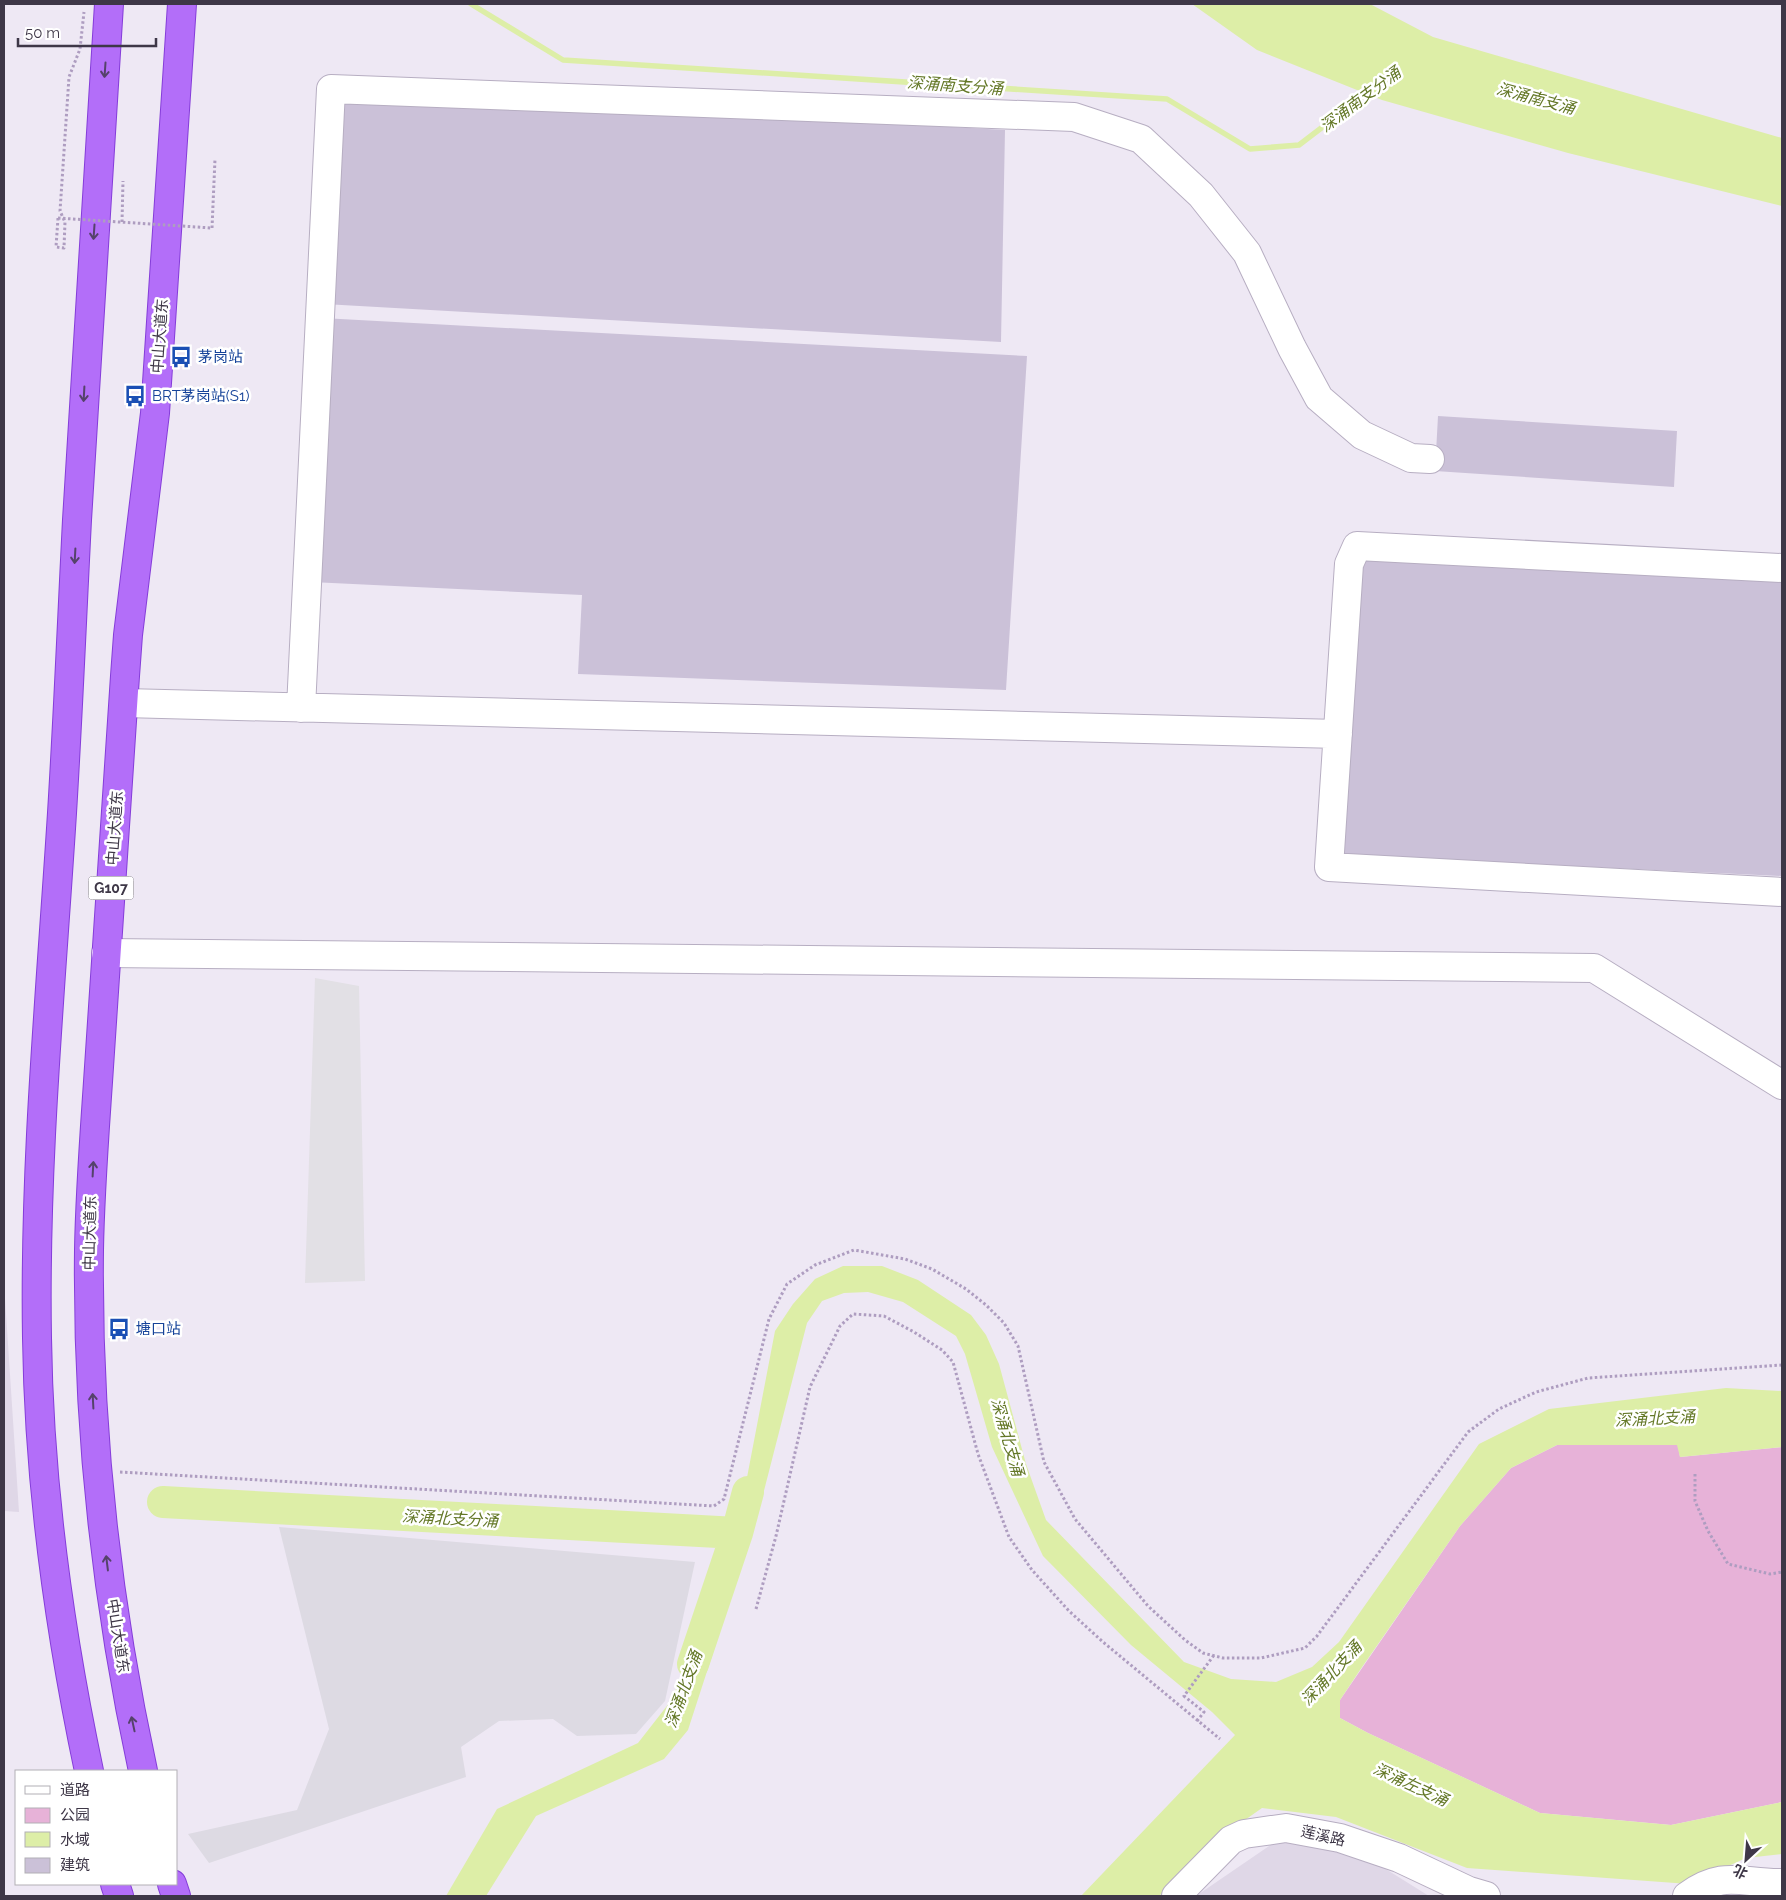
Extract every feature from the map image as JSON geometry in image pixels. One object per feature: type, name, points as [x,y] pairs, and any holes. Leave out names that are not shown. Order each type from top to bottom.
[{"type":"highway","points":[[89,1770],[69,1663],[48,1524],[38,1394],[37,1238],[44,1065],[62,819],[83,411],[109,4]]},
{"type":"highway","name":"中山大道东","points":[[143,1770],[112,1605],[97,1471],[91,1354],[89,1248],[106,953],[128,635],[155,413],[182,4]]},
{"type":"street","points":[[301,708],[331,89],[1074,117],[1141,139],[1201,195],[1248,252],[1292,348],[1319,398],[1362,435],[1411,458],[1430,458]]},
{"type":"street","points":[[1782,568],[1357,546],[1349,564],[1329,867],[1782,892]]},
{"type":"street","points":[[124,703],[1338,734]]},
{"type":"street","points":[[106,953],[1594,968],[1782,1085]]},
{"type":"street","name":"莲溪路","points":[[1176,1896],[1231,1840],[1244,1834],[1286,1828],[1331,1836],[1399,1858],[1469,1891],[1486,1896]]},
{"type":"street","points":[[1686,1896],[1708,1883],[1720,1880],[1782,1883]]},
{"type":"path","points":[[85,4],[80,48],[69,77],[60,211],[65,222],[64,248],[56,247],[58,218],[122,222],[212,228],[215,159]]},
{"type":"path","points":[[122,222],[123,177]]},
{"type":"path","points":[[97,1471],[714,1506],[724,1499],[769,1319],[787,1284],[815,1264],[854,1250],[905,1259],[932,1269],[966,1289],[986,1304],[1004,1323],[1018,1346],[1044,1462],[1075,1519],[1148,1606],[1185,1640],[1203,1653],[1223,1658],[1262,1658],[1305,1648],[1317,1636],[1468,1432],[1499,1409],[1536,1392],[1588,1378],[1782,1365]]},
{"type":"path","points":[[756,1609],[776,1536],[810,1387],[840,1326],[853,1314],[884,1316],[942,1350],[953,1362],[978,1454],[1009,1537],[1032,1570],[1069,1610],[1103,1642],[1220,1739]]},
{"type":"path","points":[[1695,1474],[1695,1501],[1708,1531],[1728,1564],[1770,1574],[1782,1572]]},
{"type":"path","points":[[1197,1721],[1204,1712],[1184,1696],[1214,1655]]},
{"type":"shaded area","points":[[315,978],[359,986],[365,1281],[305,1283]]},
{"type":"shaded area","points":[[4,1283],[19,1512],[4,1511]]},
{"type":"shaded area","points":[[279,1527],[695,1562],[665,1701],[636,1734],[577,1736],[553,1719],[499,1721],[461,1747],[466,1777],[209,1863],[188,1834],[297,1810],[329,1729]]},
{"type":"shaded area","points":[[1307,1820],[1429,1896],[1196,1896]]},
{"type":"green space","points":[[1557,1445],[1678,1445],[1680,1457],[1782,1447],[1782,1802],[1671,1825],[1540,1813],[1368,1733],[1340,1718],[1340,1700],[1460,1526],[1511,1468]]},
{"type":"water","name":"深涌南支涌","points":[[1192,4],[1370,4],[1433,37],[1782,138],[1782,206],[1568,153],[1382,100],[1257,50]]},
{"type":"water","name":"深涌左支涌","points":[[843,1266],[882,1266],[918,1280],[971,1315],[986,1335],[999,1364],[1026,1464],[1046,1520],[1184,1662],[1231,1679],[1276,1682],[1312,1667],[1339,1642],[1479,1444],[1549,1409],[1726,1388],[1782,1391],[1782,1447],[1680,1457],[1677,1445],[1557,1445],[1511,1468],[1460,1526],[1360,1670],[1340,1700],[1340,1718],[1368,1733],[1540,1813],[1671,1825],[1782,1802],[1782,1854],[1746,1858],[1689,1884],[1467,1868],[1336,1817],[1262,1808],[1218,1839],[1159,1896],[1081,1896],[1235,1735],[1212,1712],[1131,1645],[1043,1556],[992,1447],[965,1354],[956,1336],[903,1302],[868,1292],[844,1293],[822,1301],[807,1323],[758,1514],[688,1730],[664,1759],[536,1816],[486,1896],[446,1896],[497,1809],[638,1743],[670,1702],[728,1577],[775,1331],[793,1304],[815,1279]]},
{"type":"building","points":[[336,92],[1005,130],[1001,342],[324,304]]},
{"type":"building","points":[[322,318],[1027,356],[1006,690],[578,674],[582,595],[311,582]]},
{"type":"building","points":[[1438,416],[1677,431],[1674,487],[1435,471]]},
{"type":"building","points":[[1358,553],[1782,577],[1782,876],[1340,855]]},
{"type":"waterway","name":"深涌南支分涌","points":[[471,4],[563,60],[1167,99],[1250,149],[1299,145],[1371,90]]},
{"type":"waterway","name":"深涌北支涌","points":[[693,1664],[737,1533],[748,1492]]},
{"type":"waterway","name":"深涌北支分涌","points":[[163,1502],[737,1533]]},
{"type":"place","name":"茅岗站","points":[[181,357]]},
{"type":"place","name":"BRT茅岗站(S1)","points":[[135,396]]},
{"type":"place","name":"塘口站","points":[[119,1329]]}]
